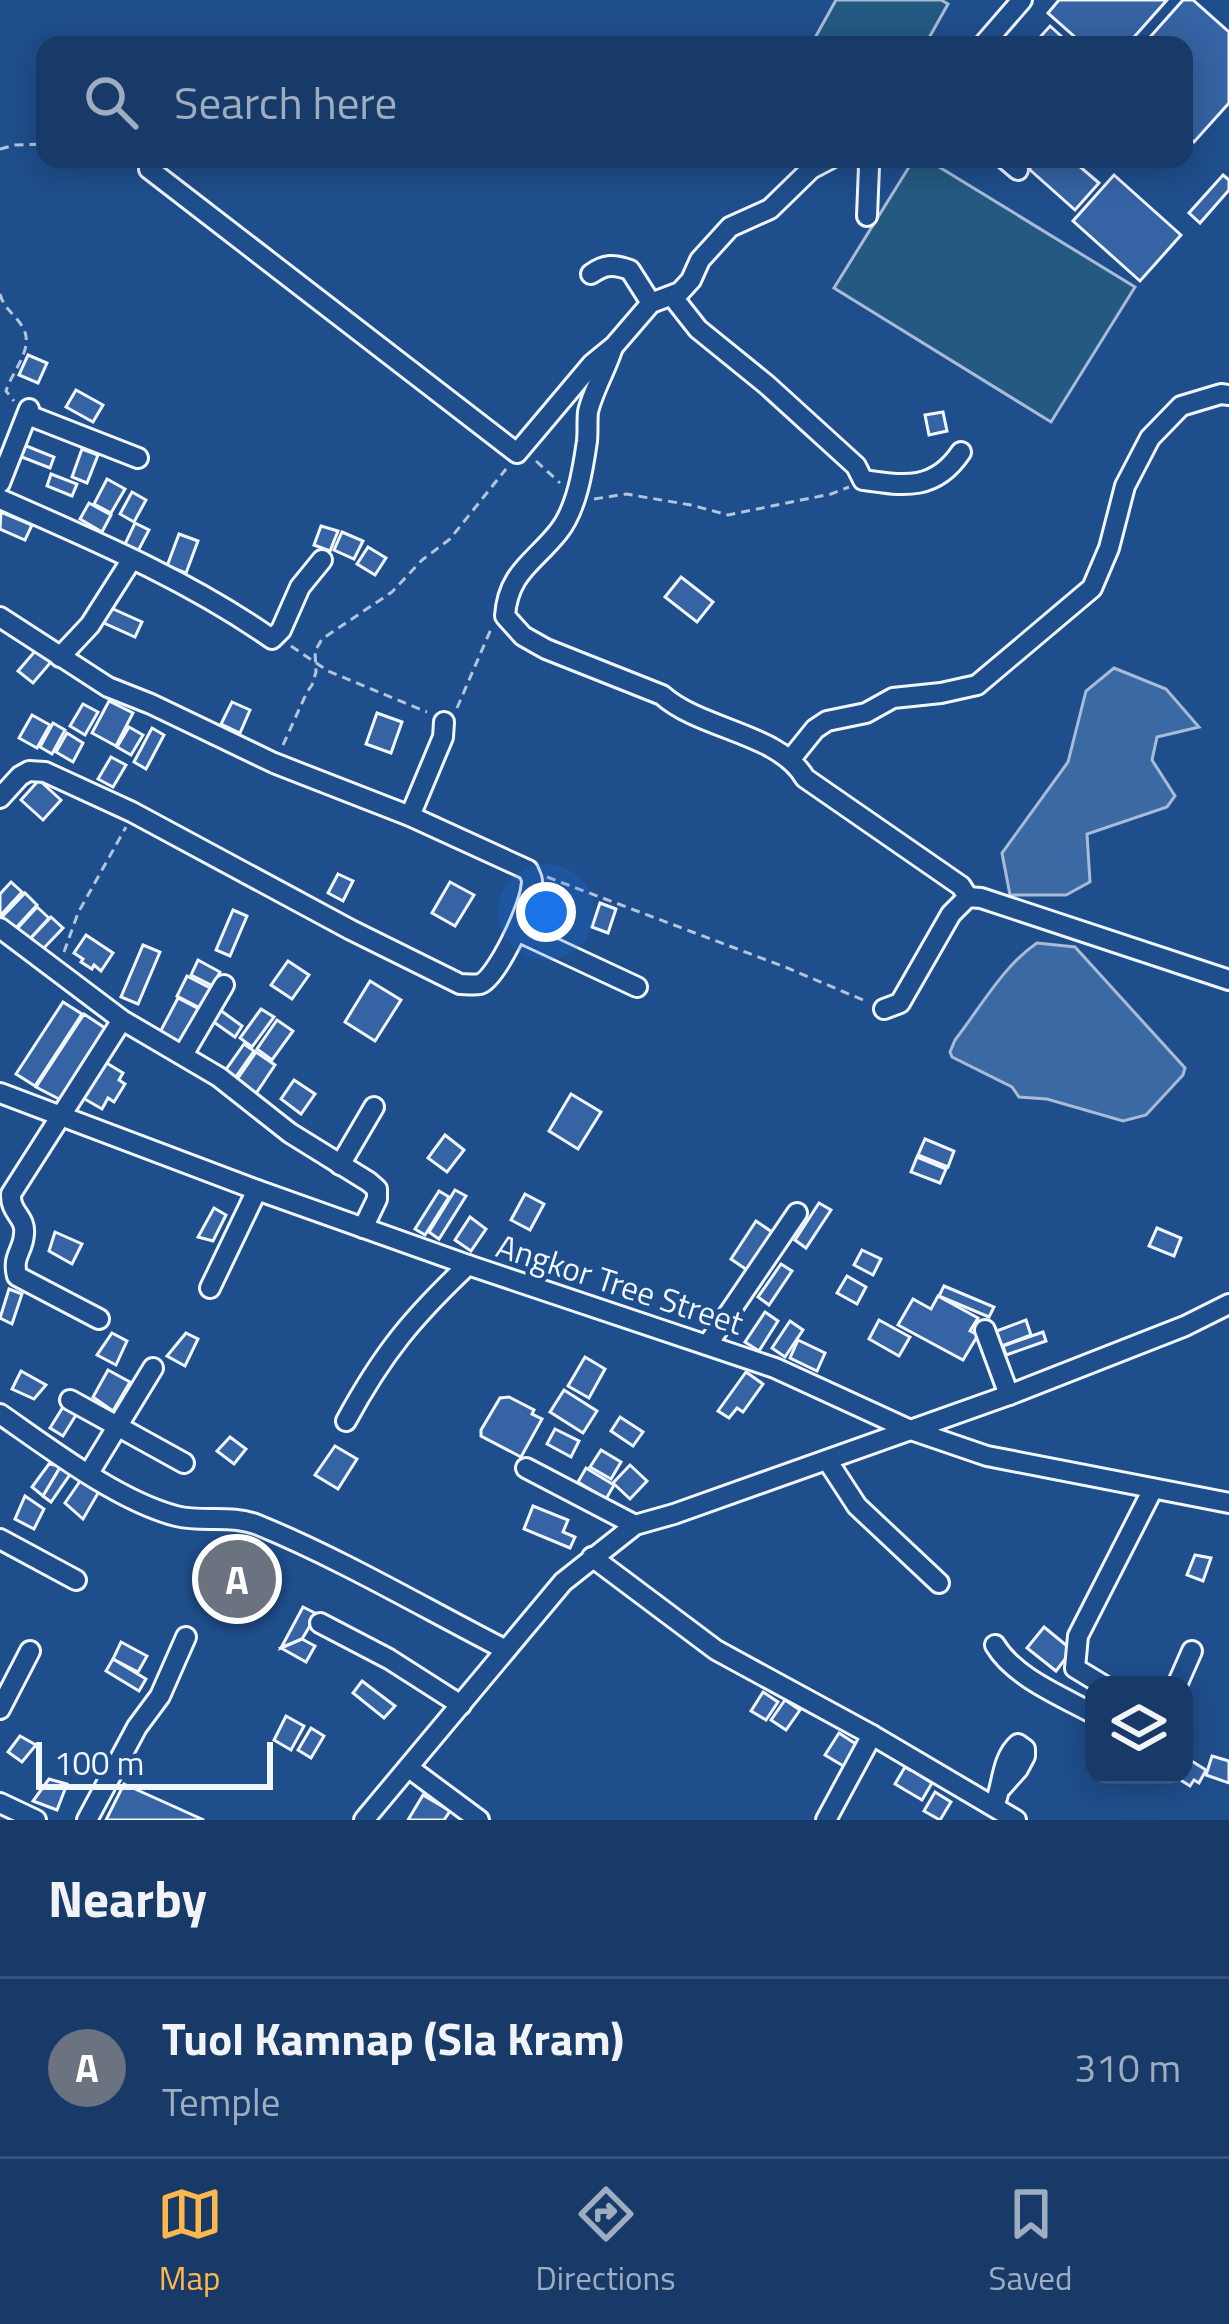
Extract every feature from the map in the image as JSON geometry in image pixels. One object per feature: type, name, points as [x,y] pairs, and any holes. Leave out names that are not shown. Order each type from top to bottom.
[{"type":"street","points":[[991,36],[1022,0]]},
{"type":"street","points":[[149,169],[520,450],[650,303],[680,292],[700,260],[730,227],[770,209],[813,168]]},
{"type":"street","points":[[867,216],[869,168]]},
{"type":"street","points":[[591,274],[602,266],[631,270],[650,303]]},
{"type":"street","points":[[672,296],[698,329],[856,466],[863,480],[924,483],[948,470],[961,452]]},
{"type":"street","points":[[614,346],[589,409],[575,497],[561,529],[514,580],[506,596],[505,616],[523,636],[546,649],[662,695],[677,709],[779,752],[798,765],[805,778],[961,886],[968,897]]},
{"type":"street","points":[[790,760],[814,729],[827,721],[866,713],[893,698],[977,685],[1092,588],[1109,548],[1125,487],[1150,438],[1181,406],[1229,395]]},
{"type":"street","points":[[0,483],[28,412],[138,458]]},
{"type":"street","points":[[0,499],[132,559],[224,607],[272,639],[281,630],[300,586],[322,560]]},
{"type":"street","points":[[60,657],[90,625],[132,559]]},
{"type":"street","points":[[0,617],[108,687],[529,870],[533,882],[517,931],[488,978],[478,985],[460,983],[132,812],[38,770],[20,776],[0,798]]},
{"type":"street","points":[[410,817],[443,737],[444,722]]},
{"type":"street","points":[[884,1009],[899,1003],[951,914],[968,897],[1229,980]]},
{"type":"street","points":[[0,928],[122,1020],[219,1078],[290,1133],[377,1190],[364,1228]]},
{"type":"street","points":[[517,931],[637,987]]},
{"type":"street","points":[[183,1055],[224,985]]},
{"type":"street","points":[[99,1319],[14,1271],[25,1228],[11,1208],[11,1194],[122,1020]]},
{"type":"street","name":"Angkor Tree Street","points":[[0,1093],[256,1190],[775,1368],[908,1429],[987,1456],[1229,1503]]},
{"type":"street","points":[[340,1165],[374,1107]]},
{"type":"street","points":[[210,1288],[256,1190]]},
{"type":"street","points":[[708,1344],[797,1213]]},
{"type":"street","points":[[346,1421],[392,1344],[468,1265]]},
{"type":"street","points":[[368,1819],[563,1582],[634,1525],[1009,1395],[1229,1304]]},
{"type":"street","points":[[985,1330],[1009,1395]]},
{"type":"street","points":[[89,1473],[153,1368]]},
{"type":"street","points":[[70,1400],[184,1463]]},
{"type":"street","points":[[0,1414],[151,1507],[180,1517],[251,1522],[506,1650]]},
{"type":"street","points":[[827,1460],[857,1506],[939,1583]]},
{"type":"street","points":[[526,1468],[634,1525]]},
{"type":"street","points":[[1089,1676],[1076,1668],[1078,1636],[1153,1489]]},
{"type":"street","points":[[0,1539],[76,1580]]},
{"type":"street","points":[[592,1557],[716,1650],[1016,1820]]},
{"type":"street","points":[[320,1623],[461,1705]]},
{"type":"street","points":[[87,1820],[137,1727],[160,1696],[187,1637]]},
{"type":"street","points":[[995,1645],[1021,1672],[1085,1709]]},
{"type":"street","points":[[0,1709],[30,1651]]},
{"type":"street","points":[[1181,1676],[1192,1651]]},
{"type":"street","points":[[826,1820],[872,1736]]},
{"type":"street","points":[[409,1768],[479,1820]]},
{"type":"street","points":[[994,1806],[1002,1787]]},
{"type":"street","points":[[0,1803],[36,1820]]},
{"type":"path","points":[[0,149],[36,144]]},
{"type":"path","points":[[145,168],[149,169]]},
{"type":"path","points":[[0,294],[3,306],[22,324],[28,338],[6,391],[28,412]]},
{"type":"path","points":[[274,763],[313,685],[315,651],[322,639],[392,592],[450,539],[520,450],[575,497],[626,494],[728,515],[831,494],[863,480]]},
{"type":"path","points":[[272,639],[300,650],[328,671],[444,722],[454,715],[489,632],[505,616]]},
{"type":"path","points":[[57,971],[78,913],[132,812]]},
{"type":"path","points":[[529,870],[884,1009]]},
{"type":"shaded area","points":[[836,0],[941,0],[948,4],[930,36],[816,36]]},
{"type":"shaded area","points":[[908,168],[941,168],[1135,287],[1051,422],[834,288]]},
{"type":"shaded area","points":[[1114,668],[1166,689],[1199,727],[1157,737],[1152,760],[1175,796],[1167,807],[1087,834],[1090,882],[1066,895],[1010,895],[1002,853],[1068,762],[1086,691]]},
{"type":"shaded area","points":[[1037,943],[1075,947],[1185,1068],[1146,1115],[1123,1121],[1047,1099],[1019,1097],[1012,1087],[952,1057],[955,1040],[993,988]]},
{"type":"building","points":[[1059,0],[1167,0],[1135,36],[1074,36],[1048,13]]},
{"type":"building","points":[[1183,0],[1193,0],[1229,32],[1229,103],[1194,142],[1193,36],[1151,36]]},
{"type":"building","points":[[1050,26],[1061,36],[1041,36]]},
{"type":"building","points":[[1082,168],[1099,183],[1075,210],[1029,169]]},
{"type":"building","points":[[1114,175],[1181,235],[1140,281],[1073,221]]},
{"type":"building","points":[[1223,175],[1229,180],[1229,190],[1200,223],[1189,213]]},
{"type":"building","points":[[28,355],[47,363],[38,383],[19,375]]},
{"type":"building","points":[[76,390],[103,405],[93,422],[66,407]]},
{"type":"building","points":[[943,412],[947,431],[929,435],[925,415]]},
{"type":"building","points":[[24,445],[54,457],[50,468],[19,456]]},
{"type":"building","points":[[82,449],[98,455],[87,483],[72,477]]},
{"type":"building","points":[[51,474],[77,484],[72,496],[47,486]]},
{"type":"building","points":[[107,479],[125,489],[111,513],[94,504]]},
{"type":"building","points":[[132,492],[146,500],[134,522],[120,514]]},
{"type":"building","points":[[89,503],[111,515],[102,532],[80,519]]},
{"type":"building","points":[[1,512],[32,525],[25,540],[0,529]]},
{"type":"building","points":[[135,523],[149,530],[137,553],[124,546]]},
{"type":"building","points":[[321,526],[338,531],[330,551],[314,545]]},
{"type":"building","points":[[342,532],[363,541],[354,559],[334,550]]},
{"type":"building","points":[[179,534],[198,541],[186,573],[167,566]]},
{"type":"building","points":[[368,547],[386,558],[375,575],[357,564]]},
{"type":"building","points":[[681,577],[713,602],[697,622],[665,597]]},
{"type":"building","points":[[111,608],[142,622],[135,637],[104,623]]},
{"type":"building","points":[[36,650],[51,662],[33,683],[18,671]]},
{"type":"building","points":[[109,701],[133,713],[116,746],[92,733]]},
{"type":"building","points":[[232,702],[250,710],[240,733],[221,724]]},
{"type":"building","points":[[83,704],[98,712],[85,735],[70,726]]},
{"type":"building","points":[[377,713],[402,722],[391,753],[366,744]]},
{"type":"building","points":[[32,715],[50,725],[37,748],[19,738]]},
{"type":"building","points":[[53,723],[65,730],[52,754],[40,747]]},
{"type":"building","points":[[129,727],[143,735],[131,755],[117,747]]},
{"type":"building","points":[[152,728],[164,735],[146,769],[134,762]]},
{"type":"building","points":[[67,733],[83,743],[73,762],[56,752]]},
{"type":"building","points":[[111,757],[126,765],[113,787],[98,779]]},
{"type":"building","points":[[39,780],[61,800],[43,820],[21,800]]},
{"type":"building","points":[[338,874],[353,881],[343,901],[328,893]]},
{"type":"building","points":[[11,882],[22,892],[0,916],[0,894]]},
{"type":"building","points":[[450,882],[474,895],[455,926],[432,913]]},
{"type":"building","points":[[25,893],[37,905],[14,930],[1,918]]},
{"type":"building","points":[[549,894],[563,899],[555,922],[541,917]]},
{"type":"building","points":[[600,903],[616,909],[608,933],[592,927]]},
{"type":"building","points":[[37,907],[49,918],[28,941],[16,930]]},
{"type":"building","points":[[233,910],[247,916],[230,956],[216,950]]},
{"type":"building","points":[[51,917],[63,928],[43,949],[31,938]]},
{"type":"building","points":[[86,935],[113,953],[101,971],[81,962],[74,953]]},
{"type":"building","points":[[143,945],[160,952],[138,1004],[121,997]]},
{"type":"building","points":[[198,960],[220,972],[213,986],[191,975]]},
{"type":"building","points":[[288,961],[309,975],[292,999],[271,985]]},
{"type":"building","points":[[187,976],[212,989],[202,1009],[177,996]]},
{"type":"building","points":[[370,981],[401,1000],[375,1041],[345,1022]]},
{"type":"building","points":[[178,998],[199,1009],[181,1045],[159,1034]]},
{"type":"building","points":[[63,1002],[82,1014],[35,1086],[16,1074]]},
{"type":"building","points":[[216,1007],[242,1026],[235,1037],[208,1018]]},
{"type":"building","points":[[261,1009],[274,1017],[252,1047],[240,1038]]},
{"type":"building","points":[[84,1014],[108,1030],[61,1100],[36,1087]]},
{"type":"building","points":[[277,1020],[293,1031],[272,1060],[257,1049]]},
{"type":"building","points":[[244,1044],[254,1051],[235,1078],[225,1071]]},
{"type":"building","points":[[256,1052],[275,1065],[255,1095],[236,1081]]},
{"type":"building","points":[[105,1062],[123,1073],[119,1080],[125,1084],[114,1102],[108,1098],[102,1109],[83,1098]]},
{"type":"building","points":[[294,1080],[315,1094],[301,1114],[281,1099]]},
{"type":"building","points":[[571,1094],[601,1112],[578,1149],[549,1131]]},
{"type":"building","points":[[445,1135],[464,1150],[447,1172],[428,1158]]},
{"type":"building","points":[[925,1139],[954,1151],[948,1167],[918,1155]]},
{"type":"building","points":[[917,1157],[946,1169],[940,1183],[911,1172]]},
{"type":"building","points":[[455,1190],[466,1196],[439,1239],[429,1232]]},
{"type":"building","points":[[439,1191],[449,1197],[425,1235],[415,1229]]},
{"type":"building","points":[[525,1194],[544,1204],[530,1230],[511,1220]]},
{"type":"building","points":[[819,1203],[831,1210],[806,1248],[795,1240]]},
{"type":"building","points":[[214,1208],[226,1215],[213,1241],[198,1237]]},
{"type":"building","points":[[470,1217],[486,1229],[471,1251],[455,1240]]},
{"type":"building","points":[[756,1221],[772,1232],[747,1270],[731,1259]]},
{"type":"building","points":[[1157,1228],[1181,1238],[1174,1256],[1149,1246]]},
{"type":"building","points":[[55,1232],[82,1244],[72,1264],[49,1251]]},
{"type":"building","points":[[862,1250],[881,1259],[873,1275],[854,1265]]},
{"type":"building","points":[[781,1264],[792,1271],[769,1305],[758,1297]]},
{"type":"building","points":[[847,1276],[866,1287],[857,1304],[837,1293]]},
{"type":"building","points":[[944,1286],[994,1307],[989,1317],[939,1296]]},
{"type":"building","points":[[9,1289],[22,1294],[12,1324],[0,1318]]},
{"type":"building","points":[[938,1296],[978,1318],[970,1331],[978,1335],[963,1360],[898,1325],[913,1299],[931,1309]]},
{"type":"building","points":[[765,1312],[778,1321],[759,1351],[745,1342]]},
{"type":"building","points":[[879,1320],[910,1337],[899,1356],[869,1339]]},
{"type":"building","points":[[1026,1320],[1031,1335],[999,1347],[994,1332]]},
{"type":"building","points":[[790,1321],[803,1330],[785,1357],[772,1348]]},
{"type":"building","points":[[1043,1332],[1046,1341],[1006,1355],[1003,1346]]},
{"type":"building","points":[[112,1333],[127,1341],[116,1365],[97,1355]]},
{"type":"building","points":[[186,1333],[198,1339],[185,1366],[167,1356]]},
{"type":"building","points":[[798,1340],[825,1353],[817,1371],[790,1358]]},
{"type":"building","points":[[585,1357],[605,1369],[589,1398],[568,1386]]},
{"type":"building","points":[[108,1370],[130,1382],[113,1411],[93,1397]]},
{"type":"building","points":[[21,1371],[46,1385],[34,1399],[12,1389]]},
{"type":"building","points":[[746,1372],[763,1384],[743,1412],[737,1408],[729,1418],[718,1411]]},
{"type":"building","points":[[564,1390],[597,1411],[583,1433],[550,1412]]},
{"type":"building","points":[[509,1397],[542,1419],[521,1457],[481,1436],[500,1398]]},
{"type":"building","points":[[63,1407],[76,1415],[63,1436],[50,1428]]},
{"type":"building","points":[[620,1417],[643,1432],[633,1446],[611,1431]]},
{"type":"building","points":[[555,1429],[579,1441],[571,1457],[547,1444]]},
{"type":"building","points":[[230,1437],[246,1449],[234,1464],[217,1451]]},
{"type":"building","points":[[335,1446],[357,1459],[338,1489],[315,1475]]},
{"type":"building","points":[[601,1450],[621,1462],[611,1479],[590,1467]]},
{"type":"building","points":[[49,1464],[61,1466],[43,1496],[32,1487]]},
{"type":"building","points":[[630,1465],[647,1481],[630,1499],[613,1483]]},
{"type":"building","points":[[61,1466],[71,1473],[51,1502],[43,1496]]},
{"type":"building","points":[[586,1468],[614,1485],[606,1499],[578,1482]]},
{"type":"building","points":[[83,1477],[101,1488],[83,1519],[65,1503]]},
{"type":"building","points":[[25,1496],[44,1509],[34,1529],[15,1519]]},
{"type":"building","points":[[533,1506],[568,1520],[563,1532],[575,1537],[570,1548],[524,1529]]},
{"type":"building","points":[[1195,1555],[1211,1558],[1203,1581],[1187,1575]]},
{"type":"building","points":[[303,1607],[317,1614],[302,1639],[281,1648]]},
{"type":"building","points":[[1044,1627],[1072,1650],[1056,1671],[1027,1648]]},
{"type":"building","points":[[302,1639],[315,1646],[306,1662],[281,1648]]},
{"type":"building","points":[[121,1642],[147,1656],[138,1672],[113,1659]]},
{"type":"building","points":[[113,1659],[146,1679],[139,1691],[106,1671]]},
{"type":"building","points":[[362,1681],[395,1706],[384,1718],[353,1693]]},
{"type":"building","points":[[763,1692],[778,1702],[766,1720],[751,1711]]},
{"type":"building","points":[[785,1700],[800,1710],[786,1730],[771,1720]]},
{"type":"building","points":[[286,1716],[304,1726],[291,1750],[274,1740]]},
{"type":"building","points":[[311,1728],[324,1736],[311,1758],[298,1750]]},
{"type":"building","points":[[839,1733],[859,1746],[845,1767],[825,1755]]},
{"type":"building","points":[[20,1736],[36,1745],[22,1762],[8,1752]]},
{"type":"building","points":[[1212,1756],[1229,1761],[1229,1783],[1206,1775]]},
{"type":"building","points":[[1193,1762],[1206,1770],[1199,1783],[1194,1780]]},
{"type":"building","points":[[914,1765],[932,1783],[922,1800],[895,1784],[905,1767],[910,1770]]},
{"type":"building","points":[[49,1779],[67,1784],[57,1810],[33,1801]]},
{"type":"building","points":[[124,1784],[204,1820],[106,1820]]},
{"type":"building","points":[[935,1792],[951,1802],[940,1820],[924,1811]]},
{"type":"building","points":[[423,1795],[450,1811],[444,1820],[408,1820]]},
{"type":"place","name":"Tuol Kamnap (Sla Kram)","points":[[237,1579]]}]
